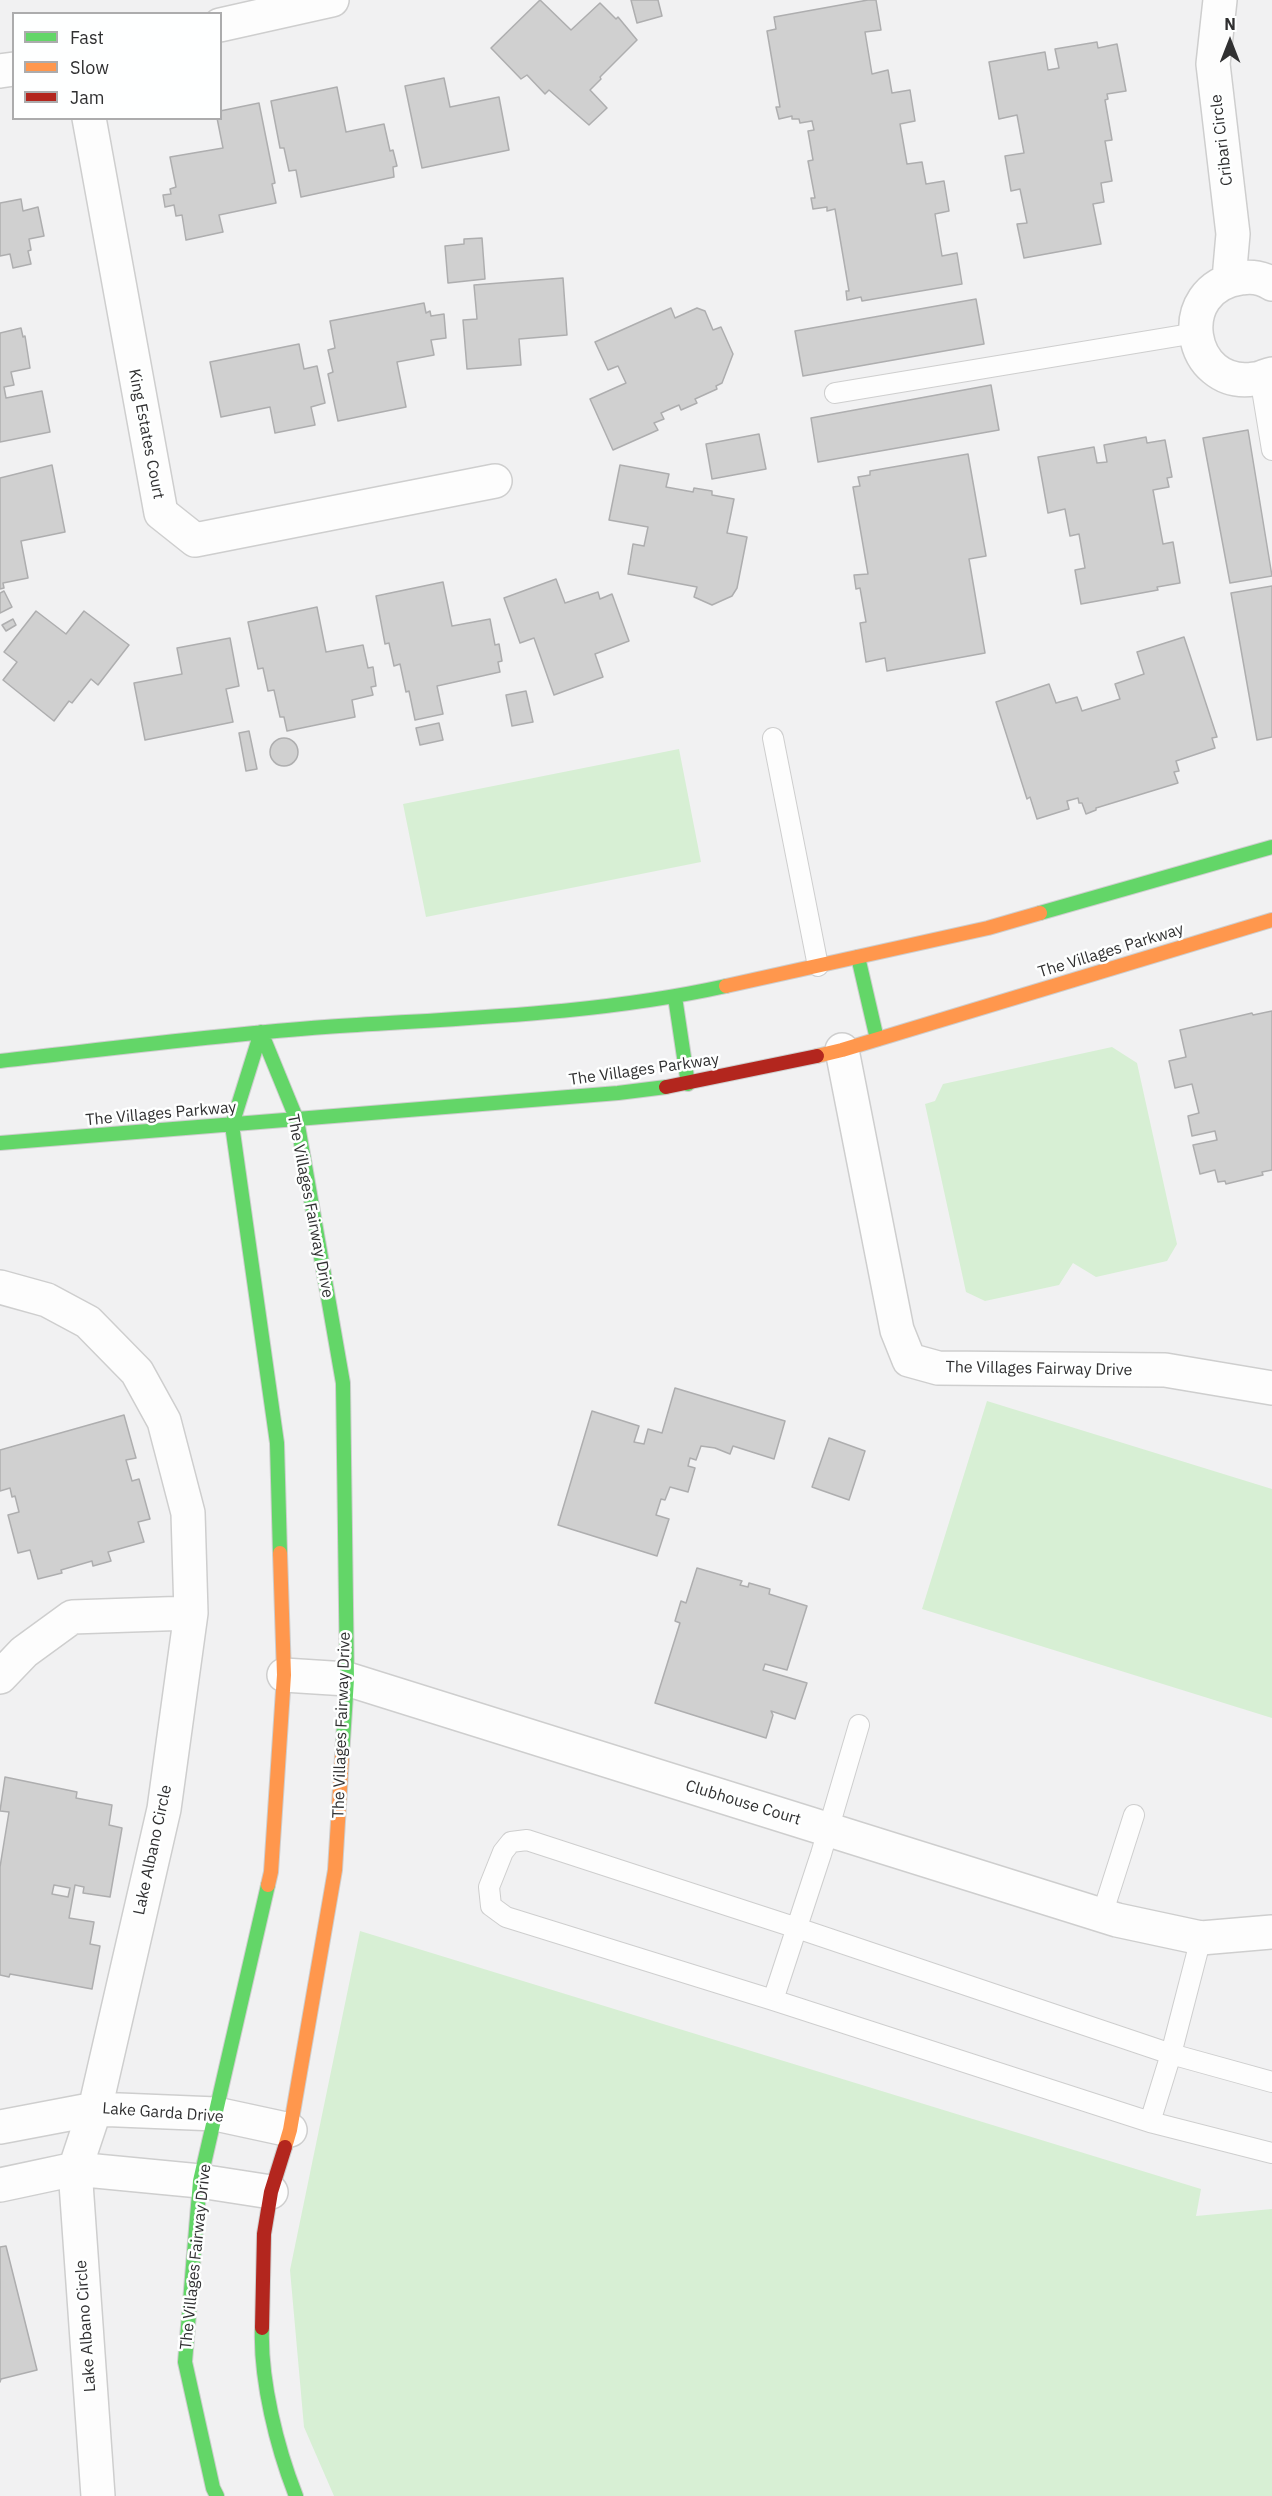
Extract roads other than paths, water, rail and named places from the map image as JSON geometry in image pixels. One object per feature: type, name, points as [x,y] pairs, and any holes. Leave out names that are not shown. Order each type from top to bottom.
[{"type":"street","points":[[222,25],[332,0]]},
{"type":"street","name":"Cribari Circle","points":[[1220,0],[1213,64],[1233,234],[1229,279]]},
{"type":"street","name":"King Estates Court","points":[[89,120],[160,513],[195,540],[495,482]]},
{"type":"street","points":[[1266,376],[1235,379],[1218,372],[1204,358],[1196,341],[1195,322],[1201,304],[1213,289],[1229,279],[1248,277],[1272,284]]},
{"type":"street","points":[[0,1061],[261,1032],[598,1008],[675,997],[988,928],[1272,847]]},
{"type":"street","name":"The Villages Parkway","points":[[0,1143],[618,1093],[688,1084],[842,1050],[1272,920]]},
{"type":"street","points":[[858,957],[877,1039]]},
{"type":"street","points":[[675,997],[688,1084]]},
{"type":"street","name":"The Villages Fairway Drive","points":[[261,1032],[297,1120],[343,1383],[347,1679],[335,1870],[290,2130],[271,2192],[264,2234],[261,2358],[285,2468],[296,2496]]},
{"type":"street","name":"The Villages Fairway Drive","points":[[217,2496],[213,2488],[185,2362],[200,2181],[271,1872],[284,1675],[277,1443],[232,1125],[261,1032]]},
{"type":"street","name":"The Villages Fairway Drive","points":[[842,1050],[897,1330],[909,1360],[938,1368],[1165,1370],[1272,1388]]},
{"type":"street","name":"Lake Albano Circle","points":[[0,1287],[47,1300],[88,1322],[137,1371],[164,1421],[188,1513],[191,1613],[164,1809],[96,2109],[75,2169],[98,2496]]},
{"type":"street","points":[[0,1677],[24,1652],[72,1617],[191,1613]]},
{"type":"street","name":"Clubhouse Court","points":[[284,1675],[347,1679],[1102,1915],[1201,1938]]},
{"type":"street","points":[[1201,1938],[1272,1932]]},
{"type":"street","name":"Lake Garda Drive","points":[[0,2127],[96,2109],[216,2114],[290,2130]]},
{"type":"street","points":[[0,2185],[75,2169],[200,2181],[271,2192]]},
{"type":"lane","points":[[835,393],[1196,333]]},
{"type":"lane","points":[[1266,376],[1272,450]]},
{"type":"lane","points":[[773,738],[818,966]]},
{"type":"lane","points":[[773,2000],[859,1725]]},
{"type":"lane","points":[[1102,1915],[1134,1815]]},
{"type":"lane","points":[[1272,2082],[1171,2054],[527,1840],[511,1842],[503,1852],[489,1887],[491,1906],[506,1917],[773,2000],[1150,2122],[1272,2153]]},
{"type":"lane","points":[[1150,2122],[1171,2054],[1201,1938]]}]
